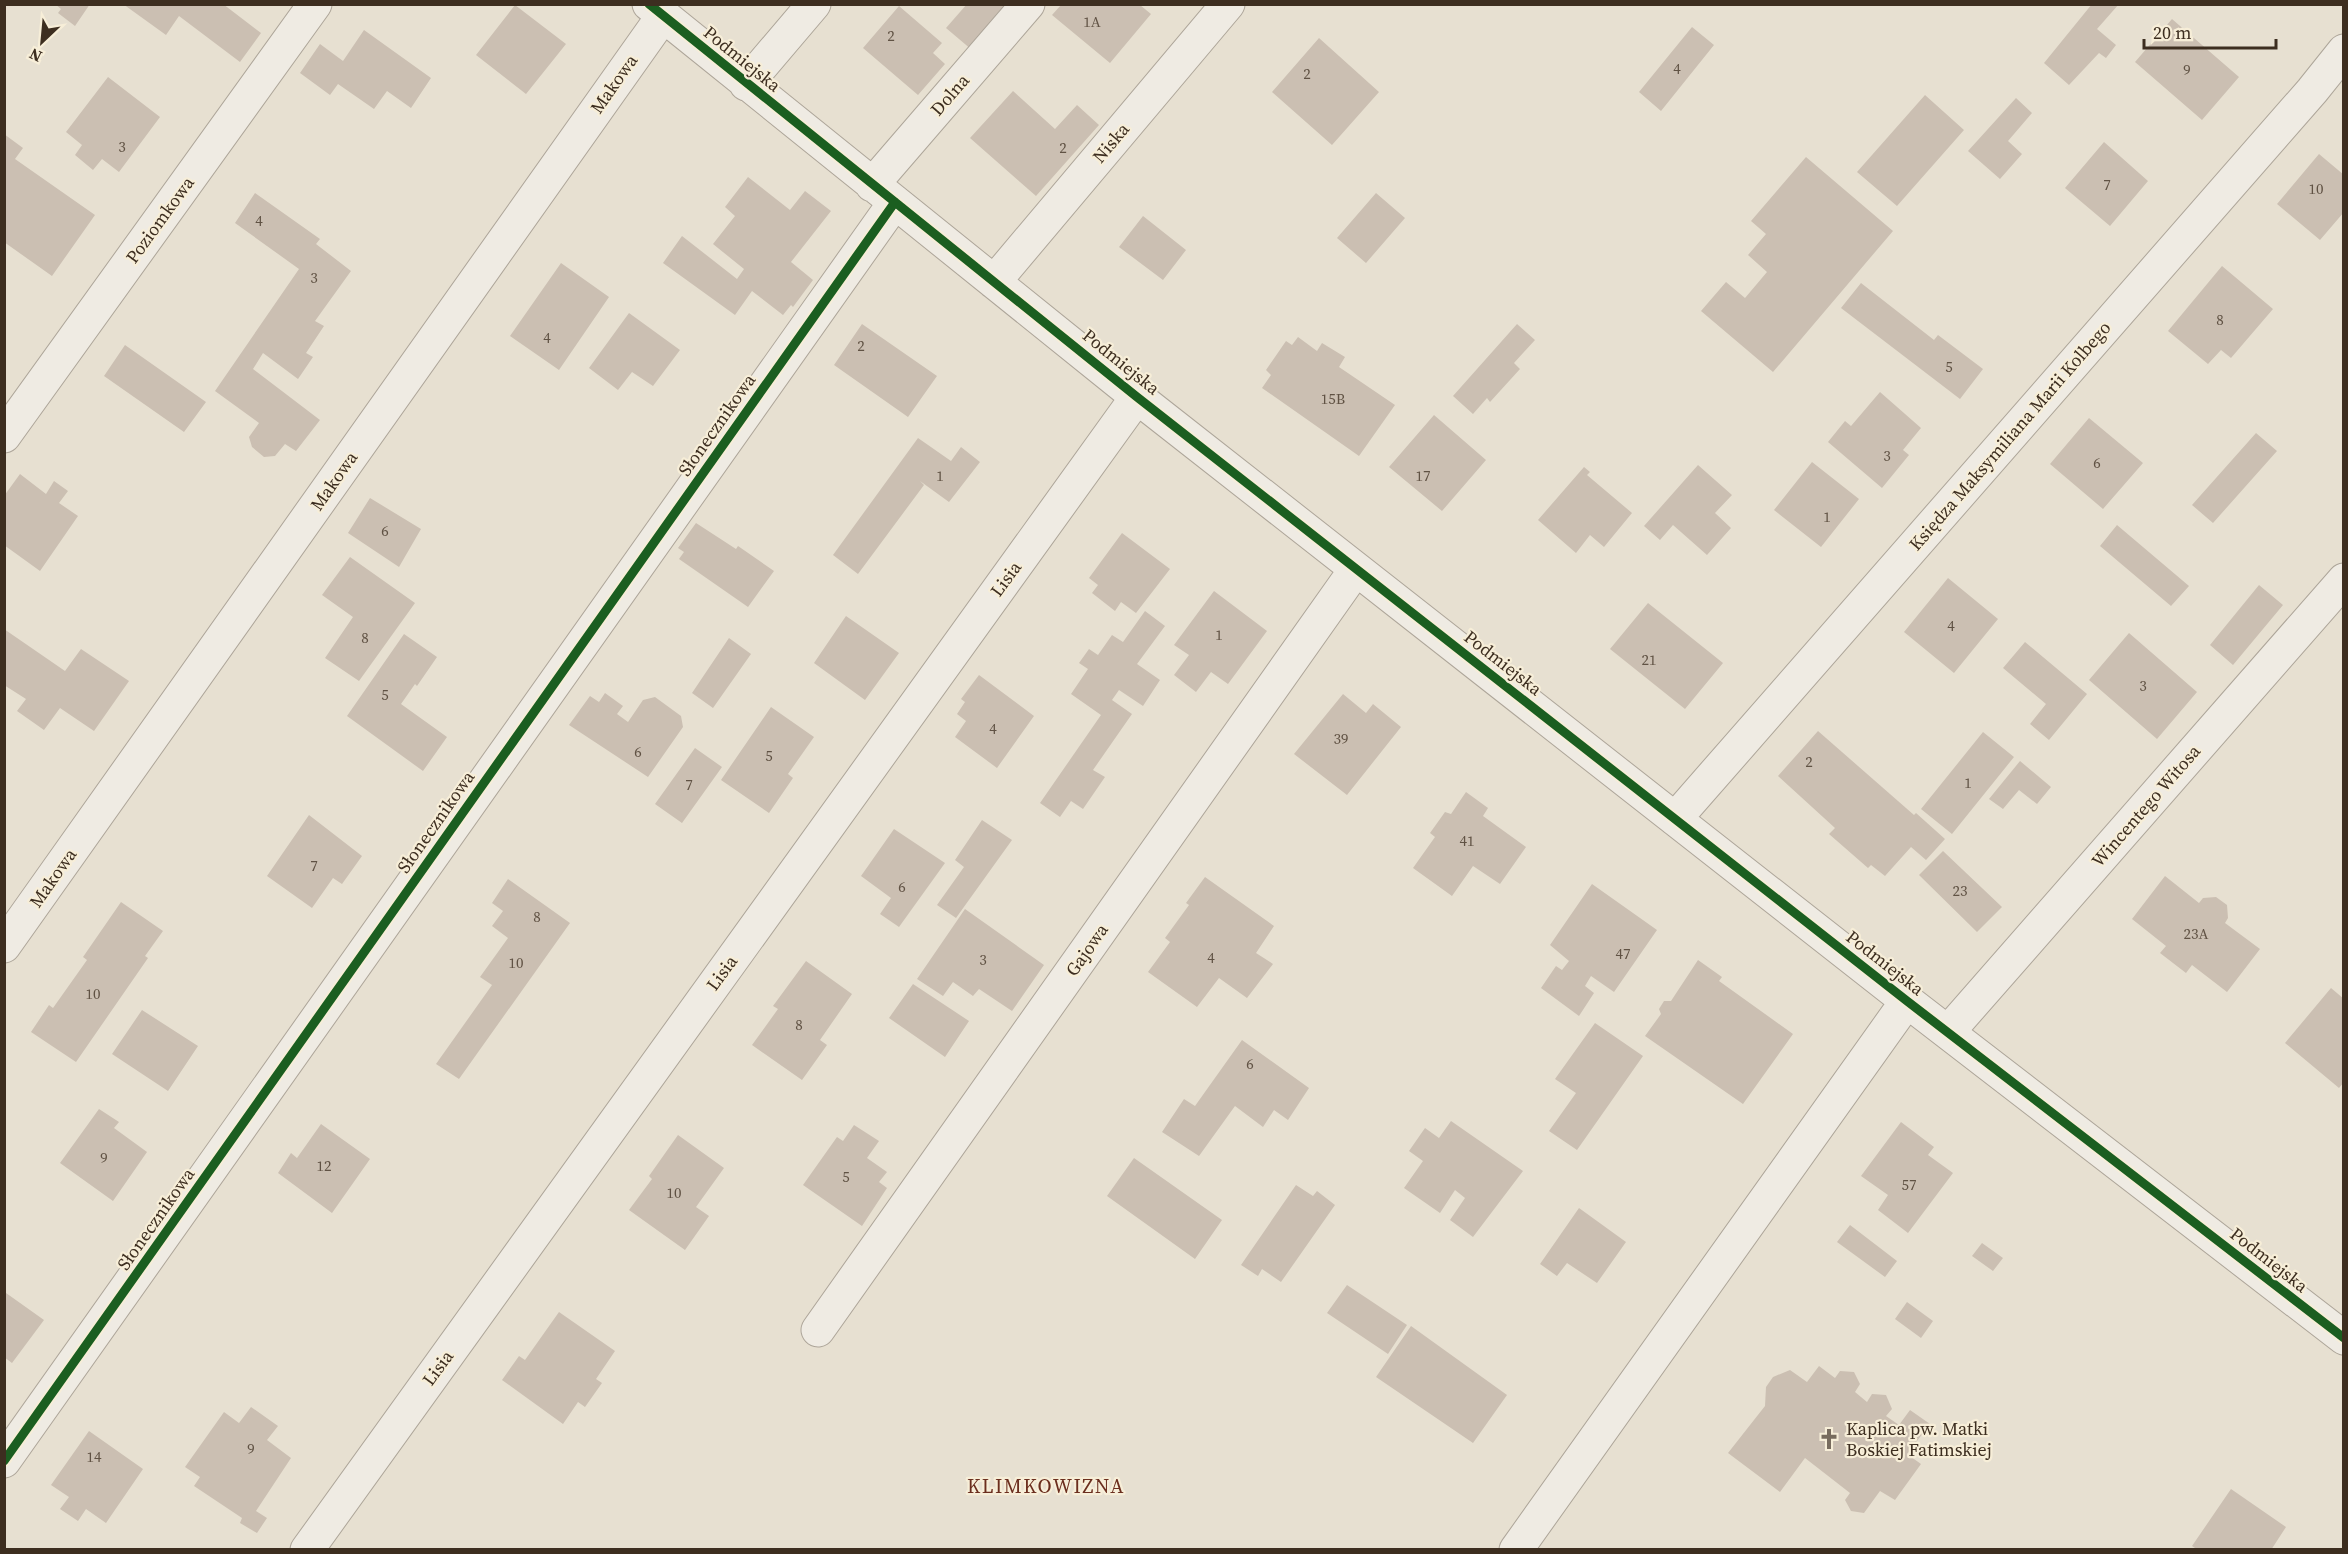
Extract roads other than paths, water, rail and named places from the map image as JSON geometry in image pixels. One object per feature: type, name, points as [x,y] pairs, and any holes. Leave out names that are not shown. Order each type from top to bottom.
[{"type":"street","name":"Poziomkowa","points":[[4,436],[315,4]]},
{"type":"street","points":[[746,84],[814,4]]},
{"type":"street","name":"Dolna","points":[[884,194],[1028,4]]},
{"type":"street","name":"Niska","points":[[994,282],[1228,4]]},
{"type":"street","name":"Podmiejska","points":[[656,10],[1137,397],[1907,1001],[2343,1338]]},
{"type":"street","name":"Makowa","points":[[4,946],[656,10]]},
{"type":"street","name":"Księdza Maksymiliana Marii Kolbego","points":[[1675,819],[2304,100],[2343,51]]},
{"type":"street","name":"Słonecznikowa","points":[[4,1461],[884,194]]},
{"type":"street","name":"Lisia","points":[[307,1550],[1137,397]]},
{"type":"street","name":"Gajowa","points":[[818,1330],[1356,569]]},
{"type":"street","name":"Wincentego Witosa","points":[[1948,1032],[2343,580]]},
{"type":"street","points":[[1516,1550],[1907,1001]]},
{"type":"place","name":"Kaplica pw. Matki Boskiej Fatimskiej","points":[[1829,1439]]},
{"type":"district","name":"KLIMKOWIZNA","points":[[1046,1486]]}]
